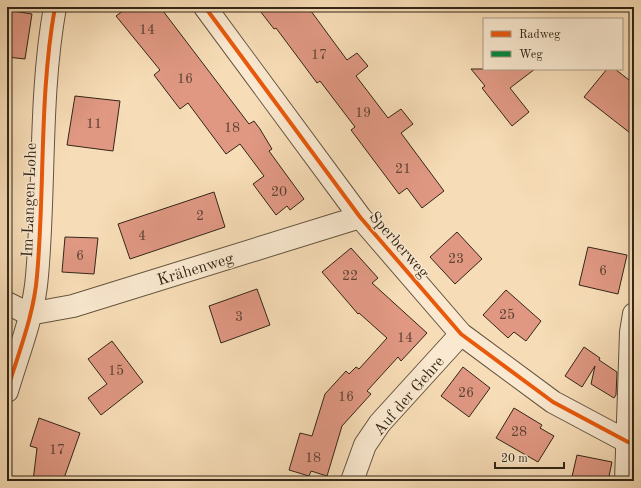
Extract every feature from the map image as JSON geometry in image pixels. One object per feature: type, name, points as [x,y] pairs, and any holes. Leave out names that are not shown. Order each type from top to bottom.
[{"type":"street","name":"Im Langen Lohe","points":[[7,391],[29,314],[37,278],[44,107],[50,31],[55,7]]},
{"type":"street","name":"Sperberweg","points":[[205,7],[360,217],[461,334],[553,402],[628,442]]},
{"type":"street","name":"Krähenweg","points":[[29,314],[73,306],[360,217]]},
{"type":"street","points":[[7,303],[29,314]]},
{"type":"street","points":[[626,481],[631,332],[634,314]]},
{"type":"street","name":"Auf der Gehre","points":[[352,481],[365,445],[380,423],[461,334]]},
{"type":"building","points":[[128,7],[160,7],[249,124],[254,121],[260,129],[272,149],[269,151],[304,199],[290,210],[287,206],[276,215],[253,184],[264,176],[240,144],[226,154],[188,103],[180,109],[154,75],[160,70],[116,16]]},
{"type":"building","points":[[257,7],[308,7],[347,60],[357,53],[368,66],[356,76],[388,118],[401,109],[413,124],[401,133],[444,191],[422,208],[407,188],[399,194],[351,130],[355,127],[320,81],[317,83],[276,28],[274,29]]},
{"type":"building","points":[[7,10],[32,14],[25,59],[7,57]]},
{"type":"building","points":[[471,69],[534,70],[510,88],[529,112],[512,126],[482,88],[485,86]]},
{"type":"building","points":[[606,70],[616,70],[634,84],[634,136],[584,97]]},
{"type":"building","points":[[75,96],[120,101],[113,151],[67,145]]},
{"type":"building","points":[[214,192],[225,227],[130,259],[118,224]]},
{"type":"building","points":[[457,232],[482,259],[455,284],[430,257]]},
{"type":"building","points":[[65,237],[98,238],[94,274],[62,272]]},
{"type":"building","points":[[588,247],[627,255],[618,294],[579,285]]},
{"type":"building","points":[[351,248],[378,278],[372,283],[427,333],[401,361],[398,357],[367,391],[371,394],[342,426],[327,476],[311,471],[309,476],[289,470],[300,433],[312,436],[325,394],[346,371],[349,374],[356,367],[359,369],[387,338],[359,313],[358,314],[322,272]]},
{"type":"building","points":[[257,289],[270,325],[221,343],[209,306]]},
{"type":"building","points":[[506,290],[541,321],[526,341],[514,332],[508,338],[483,315]]},
{"type":"building","points":[[112,341],[143,382],[101,415],[88,398],[107,384],[88,359]]},
{"type":"building","points":[[584,347],[600,358],[599,360],[617,372],[616,395],[614,398],[591,384],[595,366],[582,387],[565,376]]},
{"type":"building","points":[[463,367],[490,388],[469,417],[441,396]]},
{"type":"building","points":[[514,408],[542,425],[540,428],[554,436],[538,462],[496,438]]},
{"type":"building","points":[[39,418],[80,433],[63,481],[33,481],[37,448],[30,446]]},
{"type":"building","points":[[577,455],[612,462],[608,481],[571,481]]},
{"type":"marked path","points":[[630,7],[634,12]]},
{"type":"cycle path","points":[[7,391],[33,305],[37,276],[44,108],[50,40],[55,7]]},
{"type":"cycle path","points":[[205,7],[360,217],[461,334],[553,402],[628,442]]}]
